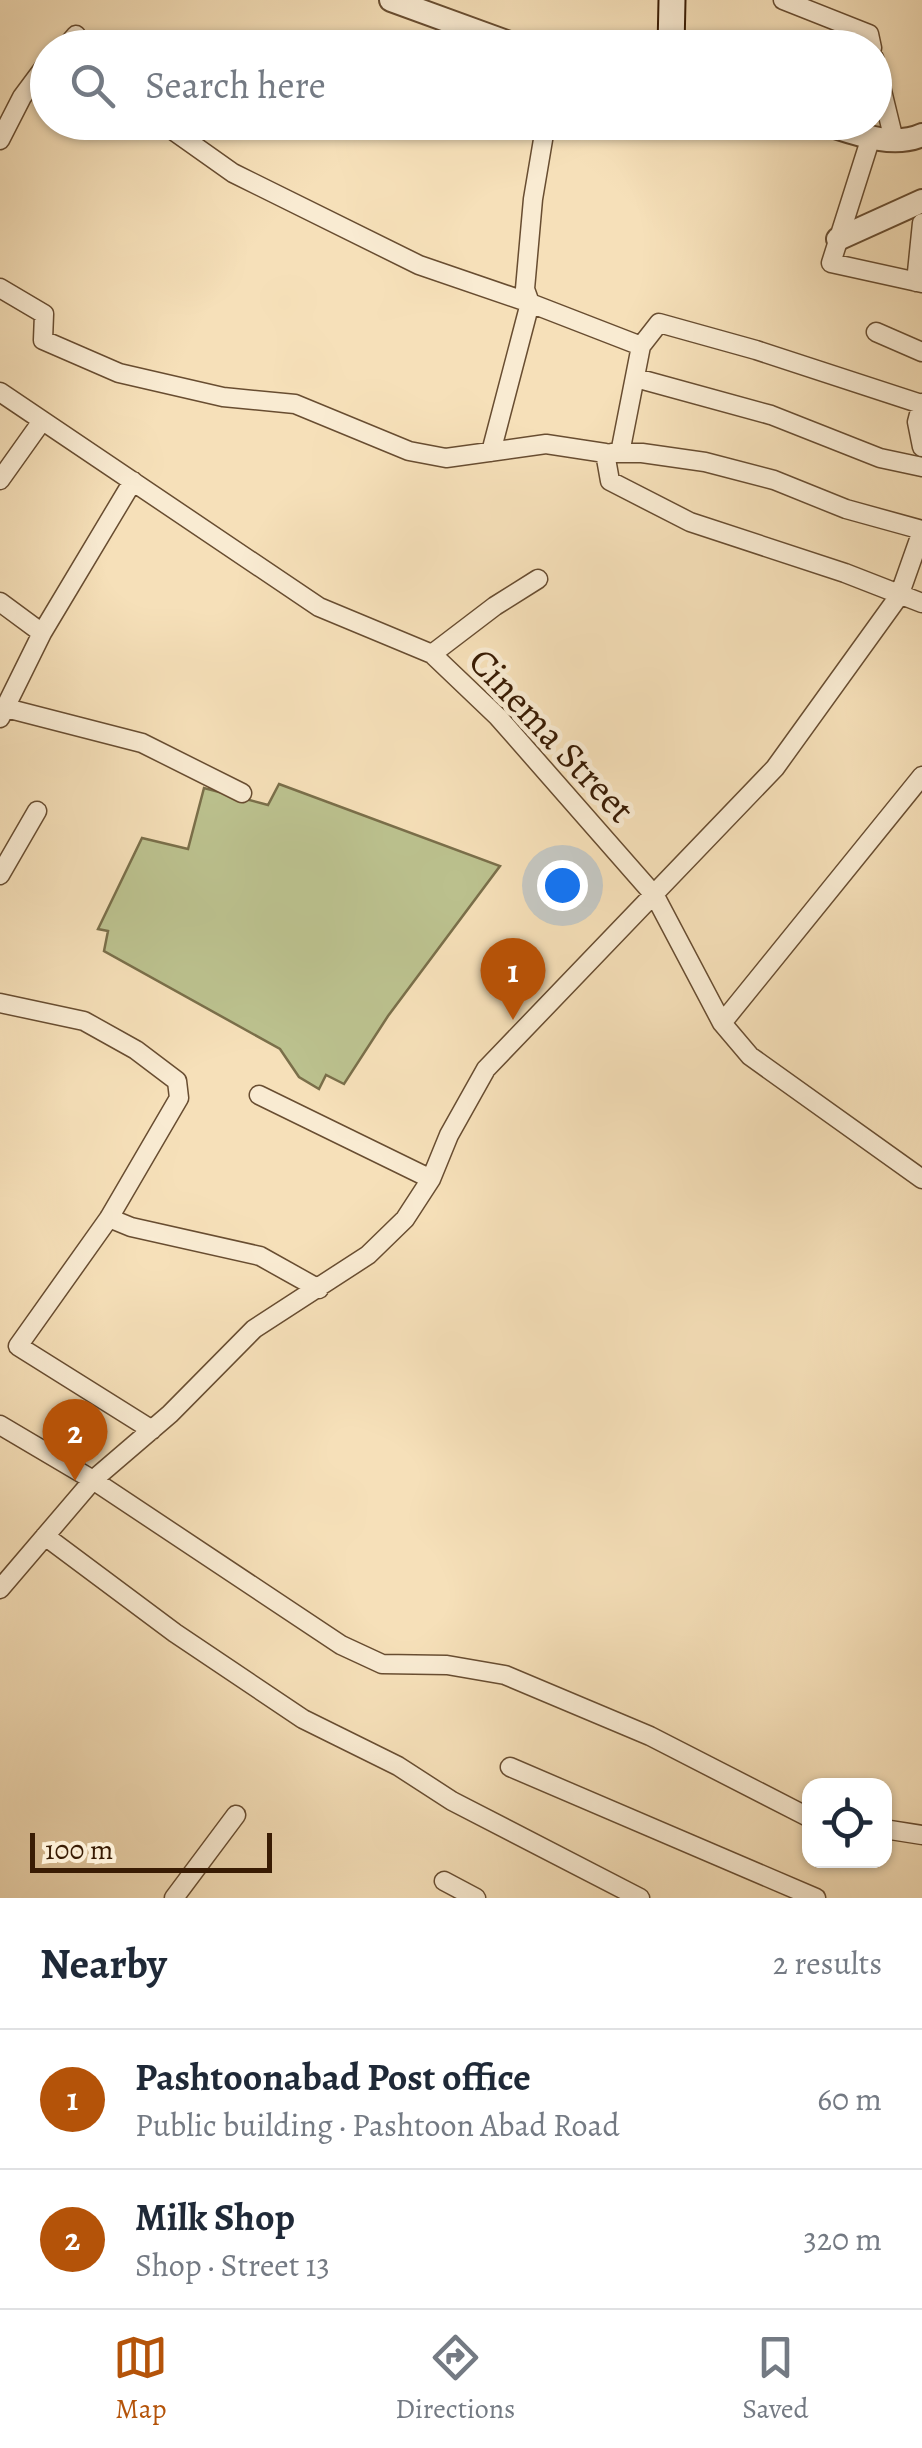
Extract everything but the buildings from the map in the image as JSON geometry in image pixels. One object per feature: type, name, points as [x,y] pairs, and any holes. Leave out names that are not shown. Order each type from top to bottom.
[{"type":"main road","points":[[671,30],[672,0]]},
{"type":"street","points":[[391,0],[474,30]]},
{"type":"street","points":[[783,0],[859,30]]},
{"type":"street","points":[[0,140],[30,86]]},
{"type":"street","points":[[892,139],[908,142],[922,135]]},
{"type":"street","points":[[186,140],[233,174],[420,265],[530,302],[641,346]]},
{"type":"street","points":[[491,452],[530,302],[524,289],[543,140]]},
{"type":"street","points":[[882,140],[838,239],[832,263],[919,283],[922,224]]},
{"type":"street","points":[[838,239],[922,201]]},
{"type":"street","points":[[0,288],[44,314],[44,340],[119,374],[223,397],[296,404],[408,450],[446,458],[546,444],[705,462],[774,480],[846,509],[922,530],[899,596],[775,768],[486,1069],[449,1135],[431,1180],[405,1219],[368,1256],[254,1330],[152,1430],[93,1480],[0,1589]]},
{"type":"street","points":[[922,446],[917,422],[922,404],[659,323],[641,346],[636,378],[612,453],[610,480],[690,522],[922,603]]},
{"type":"street","points":[[876,332],[922,352]]},
{"type":"street","points":[[636,378],[771,415],[880,458],[922,467]]},
{"type":"street","name":"Cinema Street","points":[[0,392],[319,607],[432,654],[498,717],[655,896],[722,1023],[750,1056],[922,1179]]},
{"type":"street","points":[[0,480],[42,421]]},
{"type":"street","points":[[132,482],[42,633],[3,713],[142,744],[242,793]]},
{"type":"street","points":[[432,654],[495,606],[538,580]]},
{"type":"street","points":[[0,602],[42,633]]},
{"type":"street","points":[[722,1023],[922,776]]},
{"type":"street","points":[[0,875],[37,811]]},
{"type":"street","points":[[0,1003],[84,1021],[136,1050],[177,1080],[179,1098],[109,1218],[18,1346],[152,1430]]},
{"type":"street","points":[[259,1095],[431,1180]]},
{"type":"street","points":[[109,1218],[260,1256],[319,1289]]},
{"type":"street","points":[[0,1425],[93,1480],[355,1652],[382,1664],[448,1665],[505,1675],[650,1736],[802,1814]]},
{"type":"street","points":[[45,1536],[175,1634],[303,1718],[398,1766],[452,1802],[640,1898]]},
{"type":"street","points":[[510,1767],[816,1898]]},
{"type":"street","points":[[174,1898],[236,1816]]},
{"type":"street","points":[[892,1830],[922,1835]]},
{"type":"street","points":[[444,1881],[476,1898]]},
{"type":"green space","points":[[279,784],[500,866],[388,1016],[344,1084],[326,1075],[319,1089],[299,1077],[280,1049],[104,951],[108,931],[98,929],[142,838],[188,849],[204,788],[268,805]]},
{"type":"place","name":"Pashtoonabad Post office","points":[[513,1020]]},
{"type":"place","name":"Milk Shop","points":[[75,1481]]}]
